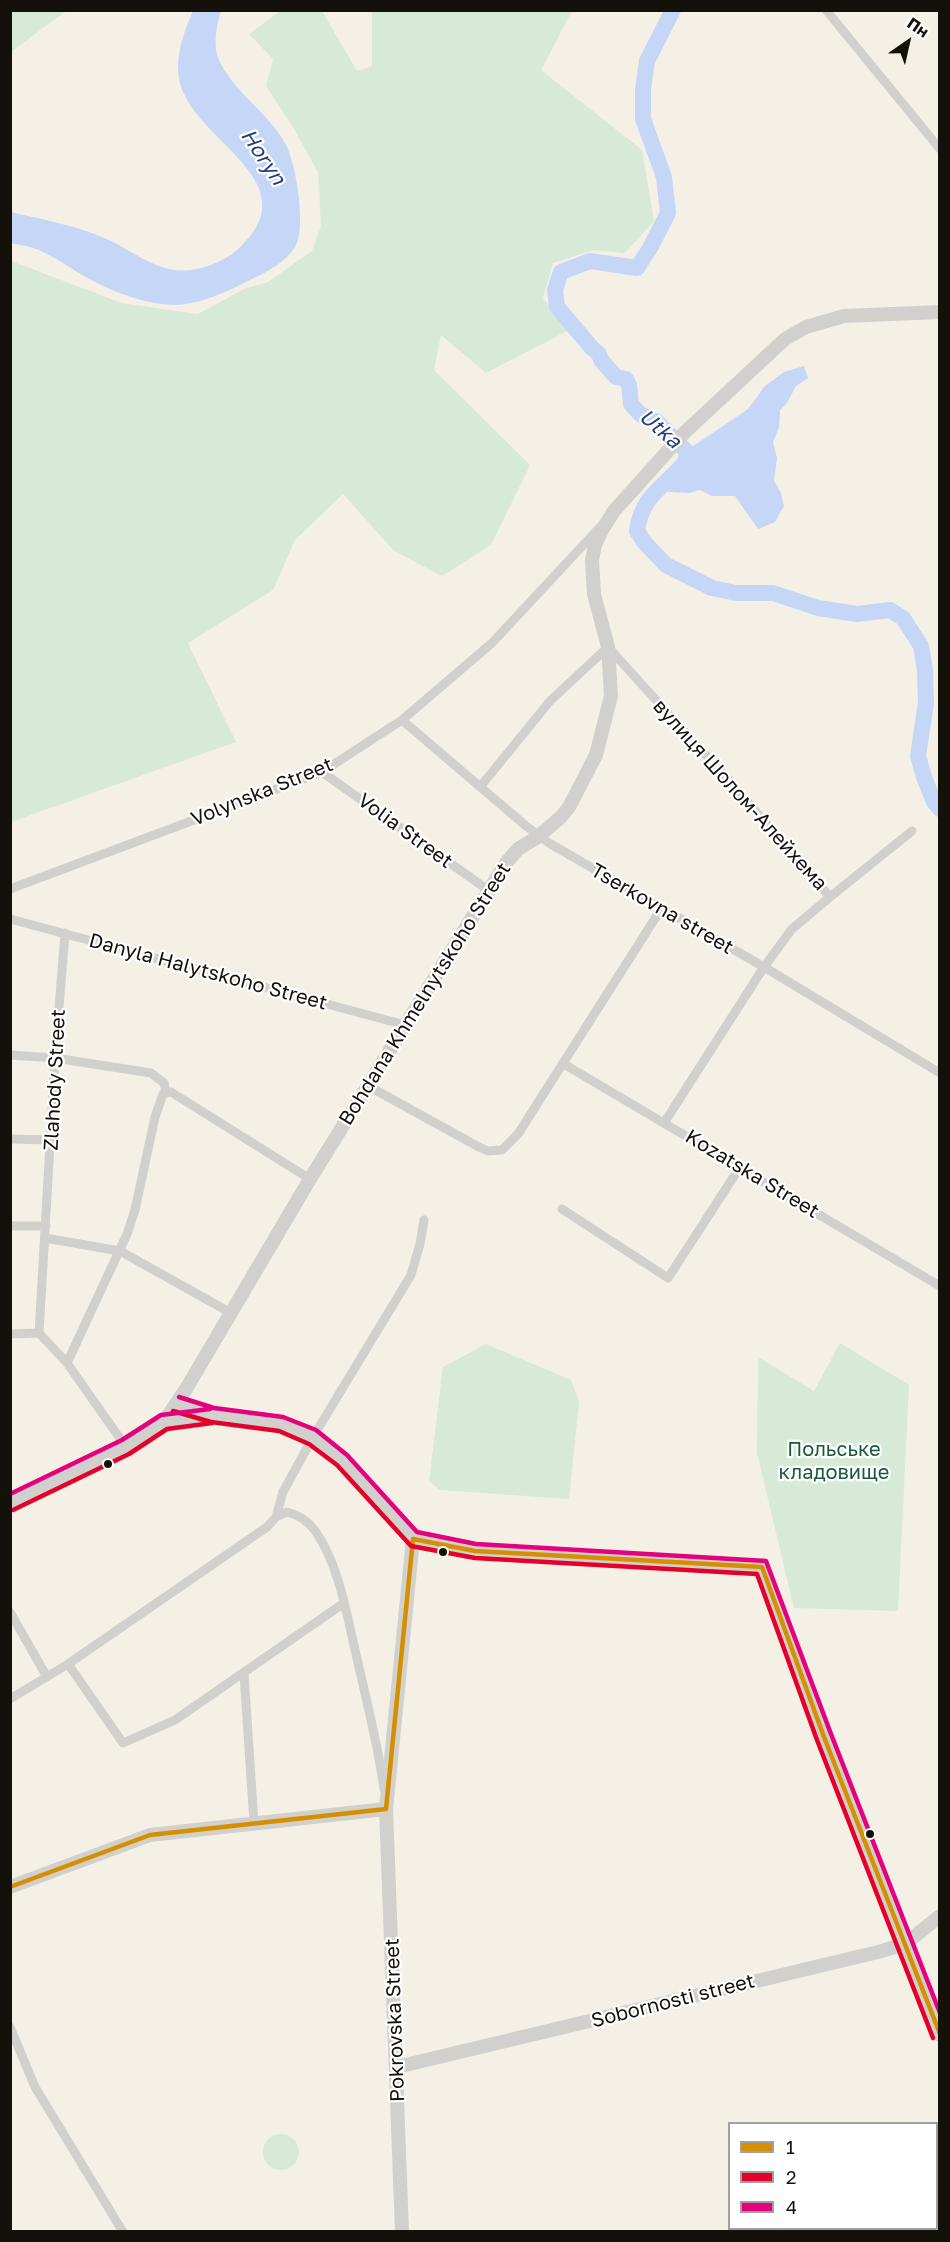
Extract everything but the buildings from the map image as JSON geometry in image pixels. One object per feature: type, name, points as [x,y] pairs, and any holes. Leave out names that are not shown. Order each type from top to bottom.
[{"type":"main road","name":"Bohdana Khmelnytskoho Street","points":[[10,1503],[126,1447],[164,1422],[186,1389],[310,1179],[511,855],[550,827],[569,807],[596,755],[611,696],[608,647],[594,594],[592,572],[596,545],[609,517],[667,450],[697,420],[771,351],[806,327],[844,316],[939,312]]},
{"type":"main road","points":[[186,1389],[194,1404],[213,1415]]},
{"type":"main road","points":[[176,1404],[188,1410],[213,1415],[281,1424],[313,1437],[342,1460],[413,1539],[476,1551],[762,1567],[824,1737],[939,2035]]},
{"type":"main road","points":[[164,1422],[213,1415]]},
{"type":"main road","name":"Pokrovska Street","points":[[402,2232],[386,1809],[413,1539]]},
{"type":"main road","points":[[10,1887],[150,1835],[386,1809]]},
{"type":"main road","name":"Sobornosti street","points":[[397,2067],[905,1944],[939,1916]]},
{"type":"street","points":[[829,11],[939,149]]},
{"type":"street","name":"Volynska Street","points":[[10,889],[322,772],[402,720],[492,643],[609,517]]},
{"type":"street","points":[[480,787],[550,700],[608,647]]},
{"type":"street","name":"вулиця Шолом-Алейхема","points":[[608,647],[830,897],[792,929],[764,967],[664,1123]]},
{"type":"street","name":"Tserkovna street","points":[[402,720],[539,836],[764,967],[939,1073]]},
{"type":"street","name":"Volia Street","points":[[322,772],[488,890]]},
{"type":"street","points":[[830,897],[912,831]]},
{"type":"street","points":[[368,1086],[479,1147],[495,1151],[506,1147],[518,1134],[564,1064],[661,909]]},
{"type":"street","name":"Danyla Halytskoho Street","points":[[10,919],[405,1025]]},
{"type":"street","name":"Zlahody Street","points":[[39,1333],[55,1058],[65,933]]},
{"type":"street","points":[[10,1055],[55,1058],[151,1073],[164,1083],[166,1092]]},
{"type":"street","name":"Kozatska Street","points":[[564,1064],[939,1286]]},
{"type":"street","points":[[166,1092],[171,1092],[310,1179]]},
{"type":"street","points":[[67,1363],[120,1251],[135,1210],[154,1117],[160,1099],[166,1092]]},
{"type":"street","points":[[10,1139],[52,1140]]},
{"type":"street","points":[[562,1209],[668,1278],[740,1167]]},
{"type":"street","points":[[10,1699],[68,1664],[267,1527],[276,1517],[283,1492],[313,1437],[411,1275],[424,1220]]},
{"type":"street","points":[[10,1226],[46,1226]]},
{"type":"street","points":[[45,1238],[120,1251],[231,1313]]},
{"type":"street","points":[[10,1334],[39,1333],[67,1363],[126,1447]]},
{"type":"street","name":"Pokrovska Street","points":[[276,1517],[287,1512],[297,1514],[316,1532],[332,1566],[344,1603],[380,1756],[386,1809]]},
{"type":"street","points":[[68,1664],[123,1743],[176,1720],[344,1603]]},
{"type":"street","points":[[10,1611],[47,1677]]},
{"type":"street","points":[[244,1674],[254,1823]]},
{"type":"street","points":[[10,2027],[35,2087],[123,2232]]},
{"type":"green space","points":[[11,10],[66,10],[66,11],[11,52]]},
{"type":"green space","points":[[282,10],[322,11],[357,71],[372,66],[372,11],[572,11],[541,70],[642,150],[654,221],[625,253],[594,250],[553,263],[543,298],[569,330],[486,373],[441,335],[434,370],[530,465],[491,545],[442,576],[394,551],[343,494],[295,540],[273,590],[188,643],[236,742],[11,822],[11,261],[122,303],[198,314],[244,289],[268,282],[312,251],[321,226],[318,172],[293,127],[266,86],[273,59],[249,34]]},
{"type":"green space","name":"Польське кладовище","points":[[840,1343],[909,1385],[898,1611],[794,1608],[757,1453],[758,1357],[814,1391]]},
{"type":"green space","points":[[486,1344],[571,1380],[579,1401],[569,1499],[440,1490],[429,1481],[443,1367]]},
{"type":"green space","points":[[281,2134],[294,2139],[299,2152],[294,2165],[281,2170],[268,2165],[263,2152],[268,2139]]},
{"type":"water","name":"Horyn","points":[[193,11],[221,11],[216,31],[218,58],[236,85],[279,134],[290,154],[300,212],[298,238],[291,253],[270,270],[230,290],[208,299],[173,305],[150,302],[107,288],[55,258],[30,247],[11,243],[11,212],[87,231],[149,262],[181,271],[207,266],[231,255],[256,227],[262,206],[258,186],[246,168],[196,113],[180,84],[178,62],[185,31]]},
{"type":"water","points":[[804,366],[808,378],[796,386],[787,403],[780,410],[779,427],[773,442],[777,458],[774,481],[781,493],[784,506],[775,522],[758,529],[735,496],[712,496],[700,490],[689,493],[669,492],[663,476],[686,451],[748,409],[765,386],[784,372]]},
{"type":"waterway","name":"Utka","points":[[673,10],[647,61],[643,90],[643,119],[664,177],[668,213],[637,268],[590,261],[561,272],[555,290],[557,307],[599,354],[601,360],[616,377],[626,379],[631,404],[640,414],[657,422],[686,451],[686,461],[649,499],[637,531],[666,565],[712,588],[736,593],[773,593],[818,608],[857,614],[890,610],[903,618],[921,646],[925,670],[926,703],[918,756],[934,802],[940,809]]},
{"type":"transit line","name":"4","points":[[179,1397],[214,1408],[283,1417],[316,1430],[347,1455],[417,1532],[476,1544],[766,1561],[940,2013]]},
{"type":"transit line","name":"4","points":[[10,1494],[122,1440],[161,1415],[210,1409]]},
{"type":"transit line","name":"2","points":[[173,1411],[211,1422],[279,1431],[309,1444],[337,1465],[411,1546],[475,1558],[757,1574],[817,1740],[933,2038]]},
{"type":"transit line","name":"2","points":[[13,1510],[129,1454],[167,1429],[212,1423]]},
{"type":"transit line","name":"1","points":[[413,1539],[475,1551],[762,1567],[824,1737],[940,2034]]},
{"type":"transit line","name":"1","points":[[386,1809],[413,1539]]},
{"type":"transit line","name":"1","points":[[10,1887],[150,1835],[386,1809]]}]
